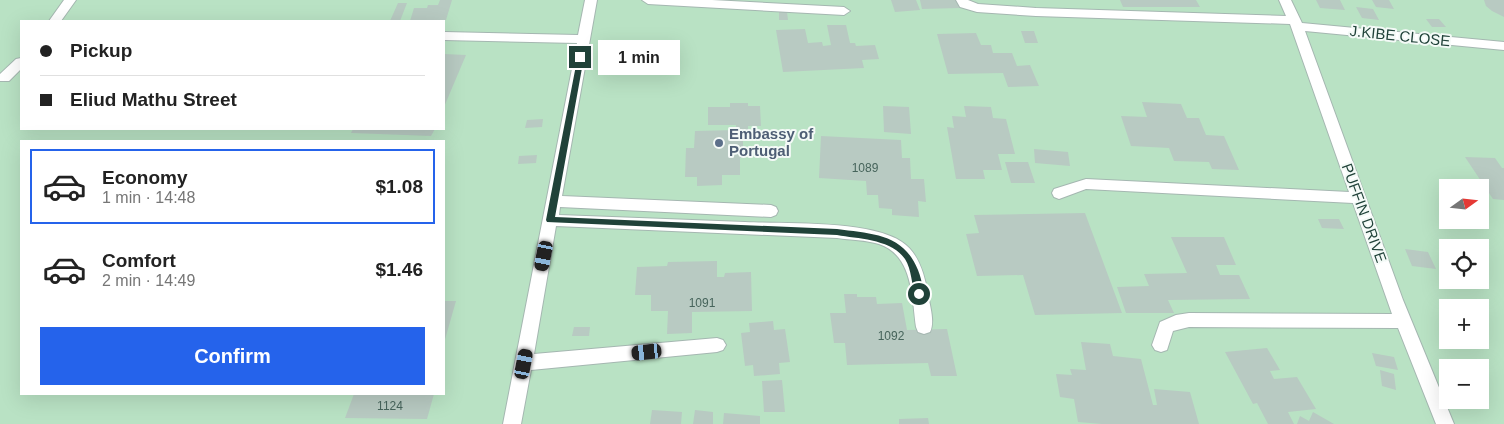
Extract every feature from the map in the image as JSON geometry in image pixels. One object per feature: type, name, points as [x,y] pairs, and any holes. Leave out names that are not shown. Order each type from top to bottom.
[{"type":"street","points":[[56,20],[70,0]]},
{"type":"street","points":[[512,424],[591,0]]},
{"type":"street","points":[[648,0],[844,11]]},
{"type":"street","name":"J.KIBE CLOSE","points":[[962,0],[964,4],[977,8],[1295,23],[1504,46]]},
{"type":"street","name":"PUFFIN DRIVE","points":[[1285,0],[1403,321],[1445,424]]},
{"type":"street","points":[[445,36],[584,39]]},
{"type":"street","points":[[4,78],[20,63]]},
{"type":"street","points":[[1059,193],[1086,184],[1358,198]]},
{"type":"street","points":[[554,201],[771,211]]},
{"type":"street","points":[[550,220],[837,232],[875,238],[897,246],[908,258],[916,277],[924,327]]},
{"type":"street","points":[[1161,345],[1166,327],[1176,322],[1189,320],[1403,321]]},
{"type":"street","points":[[524,364],[717,345]]},
{"type":"green space","points":[[0,0],[1504,0],[1504,424],[0,424]]},
{"type":"building","points":[[440,0],[452,0],[446,20],[410,20],[414,8],[427,8],[428,5],[438,5]]},
{"type":"building","points":[[891,0],[916,0],[920,10],[895,12]]},
{"type":"building","points":[[920,0],[958,0],[960,8],[922,9]]},
{"type":"building","points":[[1120,0],[1196,0],[1200,7],[1123,7]]},
{"type":"building","points":[[1316,0],[1340,0],[1345,10],[1320,8]]},
{"type":"building","points":[[1372,0],[1389,0],[1394,9],[1376,7]]},
{"type":"building","points":[[1484,0],[1504,0],[1504,17],[1486,6]]},
{"type":"building","points":[[398,3],[407,3],[400,20],[390,20]]},
{"type":"building","points":[[1356,7],[1373,9],[1379,20],[1362,18]]},
{"type":"building","points":[[779,12],[787,12],[788,20],[779,20]]},
{"type":"building","points":[[1426,19],[1439,19],[1446,27],[1432,27]]},
{"type":"building","points":[[827,25],[846,25],[850,43],[855,43],[856,46],[875,45],[879,59],[862,60],[864,68],[783,72],[776,30],[805,29],[808,43],[822,42],[823,46],[831,45]]},
{"type":"building","points":[[1021,31],[1034,31],[1038,43],[1025,43]]},
{"type":"building","points":[[976,33],[981,45],[991,45],[993,53],[1012,53],[1017,66],[1030,65],[1039,86],[1008,87],[1003,73],[948,74],[937,34]]},
{"type":"building","points":[[445,54],[466,55],[445,105]]},
{"type":"building","points":[[1142,102],[1181,104],[1187,118],[1199,118],[1206,135],[1224,136],[1239,170],[1212,169],[1209,162],[1174,161],[1169,148],[1131,146],[1121,116],[1147,117]]},
{"type":"building","name":"Embassy of Portugal","points":[[730,103],[748,103],[748,106],[760,106],[761,126],[748,126],[748,139],[743,139],[743,158],[740,158],[740,175],[722,175],[722,185],[697,186],[697,177],[685,177],[686,148],[694,148],[695,131],[736,130],[736,125],[708,125],[708,107],[730,107]]},
{"type":"building","points":[[883,106],[909,107],[911,134],[884,132]]},
{"type":"building","points":[[964,106],[991,107],[993,118],[1006,119],[1015,154],[998,154],[1002,170],[983,170],[985,179],[956,179],[947,127],[954,128],[952,116],[966,117]]},
{"type":"building","points":[[543,119],[542,127],[525,128],[527,120]]},
{"type":"building","points":[[352,130],[434,130],[431,136],[351,133]]},
{"type":"building","points":[[821,136],[901,140],[902,158],[910,158],[911,179],[924,179],[926,202],[918,201],[919,217],[892,215],[892,209],[879,208],[878,195],[867,195],[866,181],[819,178]]},
{"type":"building","points":[[1034,149],[1068,152],[1070,166],[1035,163]]},
{"type":"building","points":[[537,155],[536,163],[518,164],[519,156]]},
{"type":"building","points":[[1465,157],[1495,158],[1504,168],[1504,200],[1493,199],[1489,193],[1489,179],[1480,179]]},
{"type":"building","points":[[1005,162],[1028,162],[1035,183],[1011,183]]},
{"type":"building","points":[[1085,213],[1122,313],[1035,315],[1023,275],[977,276],[966,234],[979,233],[974,215]]},
{"type":"building","points":[[1318,219],[1339,219],[1344,229],[1322,228]]},
{"type":"building","points":[[1171,237],[1224,237],[1236,265],[1216,265],[1220,275],[1239,275],[1250,299],[1168,300],[1174,313],[1126,313],[1117,287],[1149,286],[1144,274],[1187,273]]},
{"type":"building","points":[[1405,249],[1428,252],[1436,269],[1412,266]]},
{"type":"building","points":[[717,261],[717,277],[724,277],[725,273],[751,272],[752,311],[692,312],[692,333],[667,334],[668,311],[651,311],[651,295],[635,295],[637,267],[667,266],[668,262]]},
{"type":"building","points":[[844,294],[857,294],[857,297],[876,297],[877,304],[902,303],[907,330],[947,329],[957,376],[931,376],[928,363],[847,365],[845,343],[834,343],[830,313],[846,313]]},
{"type":"building","points":[[445,301],[456,301],[445,340]]},
{"type":"building","points":[[773,321],[774,330],[785,329],[790,362],[779,363],[780,374],[754,376],[753,365],[745,366],[741,333],[750,332],[749,323]]},
{"type":"building","points":[[574,327],[590,327],[589,336],[572,336]]},
{"type":"building","points":[[1081,342],[1110,344],[1113,356],[1141,359],[1153,405],[1157,405],[1154,389],[1190,392],[1199,424],[1102,424],[1078,422],[1074,399],[1060,397],[1056,374],[1072,375],[1070,369],[1086,370]]},
{"type":"building","points":[[1267,348],[1280,370],[1270,371],[1274,379],[1297,377],[1316,409],[1288,412],[1294,424],[1268,424],[1257,403],[1253,404],[1225,352]]},
{"type":"building","points":[[1372,353],[1394,357],[1398,370],[1376,366]]},
{"type":"building","points":[[1380,370],[1394,374],[1396,390],[1382,386]]},
{"type":"building","points":[[782,380],[785,412],[764,412],[762,381]]},
{"type":"building","points":[[354,395],[434,395],[427,419],[345,418]]},
{"type":"building","points":[[652,410],[682,412],[681,424],[650,424]]},
{"type":"building","points":[[695,410],[713,412],[713,424],[693,424]]},
{"type":"building","points":[[1313,412],[1334,424],[1297,424],[1300,416],[1309,421]]},
{"type":"building","points":[[724,413],[760,416],[760,424],[723,424]]},
{"type":"building","points":[[928,418],[929,424],[899,424],[899,419]]},
{"type":"place","name":"Embassy of Portugal","points":[[719,143]]},
{"type":"route","points":[[580,57],[550,220],[837,232],[875,238],[897,246],[908,258],[916,277],[919,294]]}]
